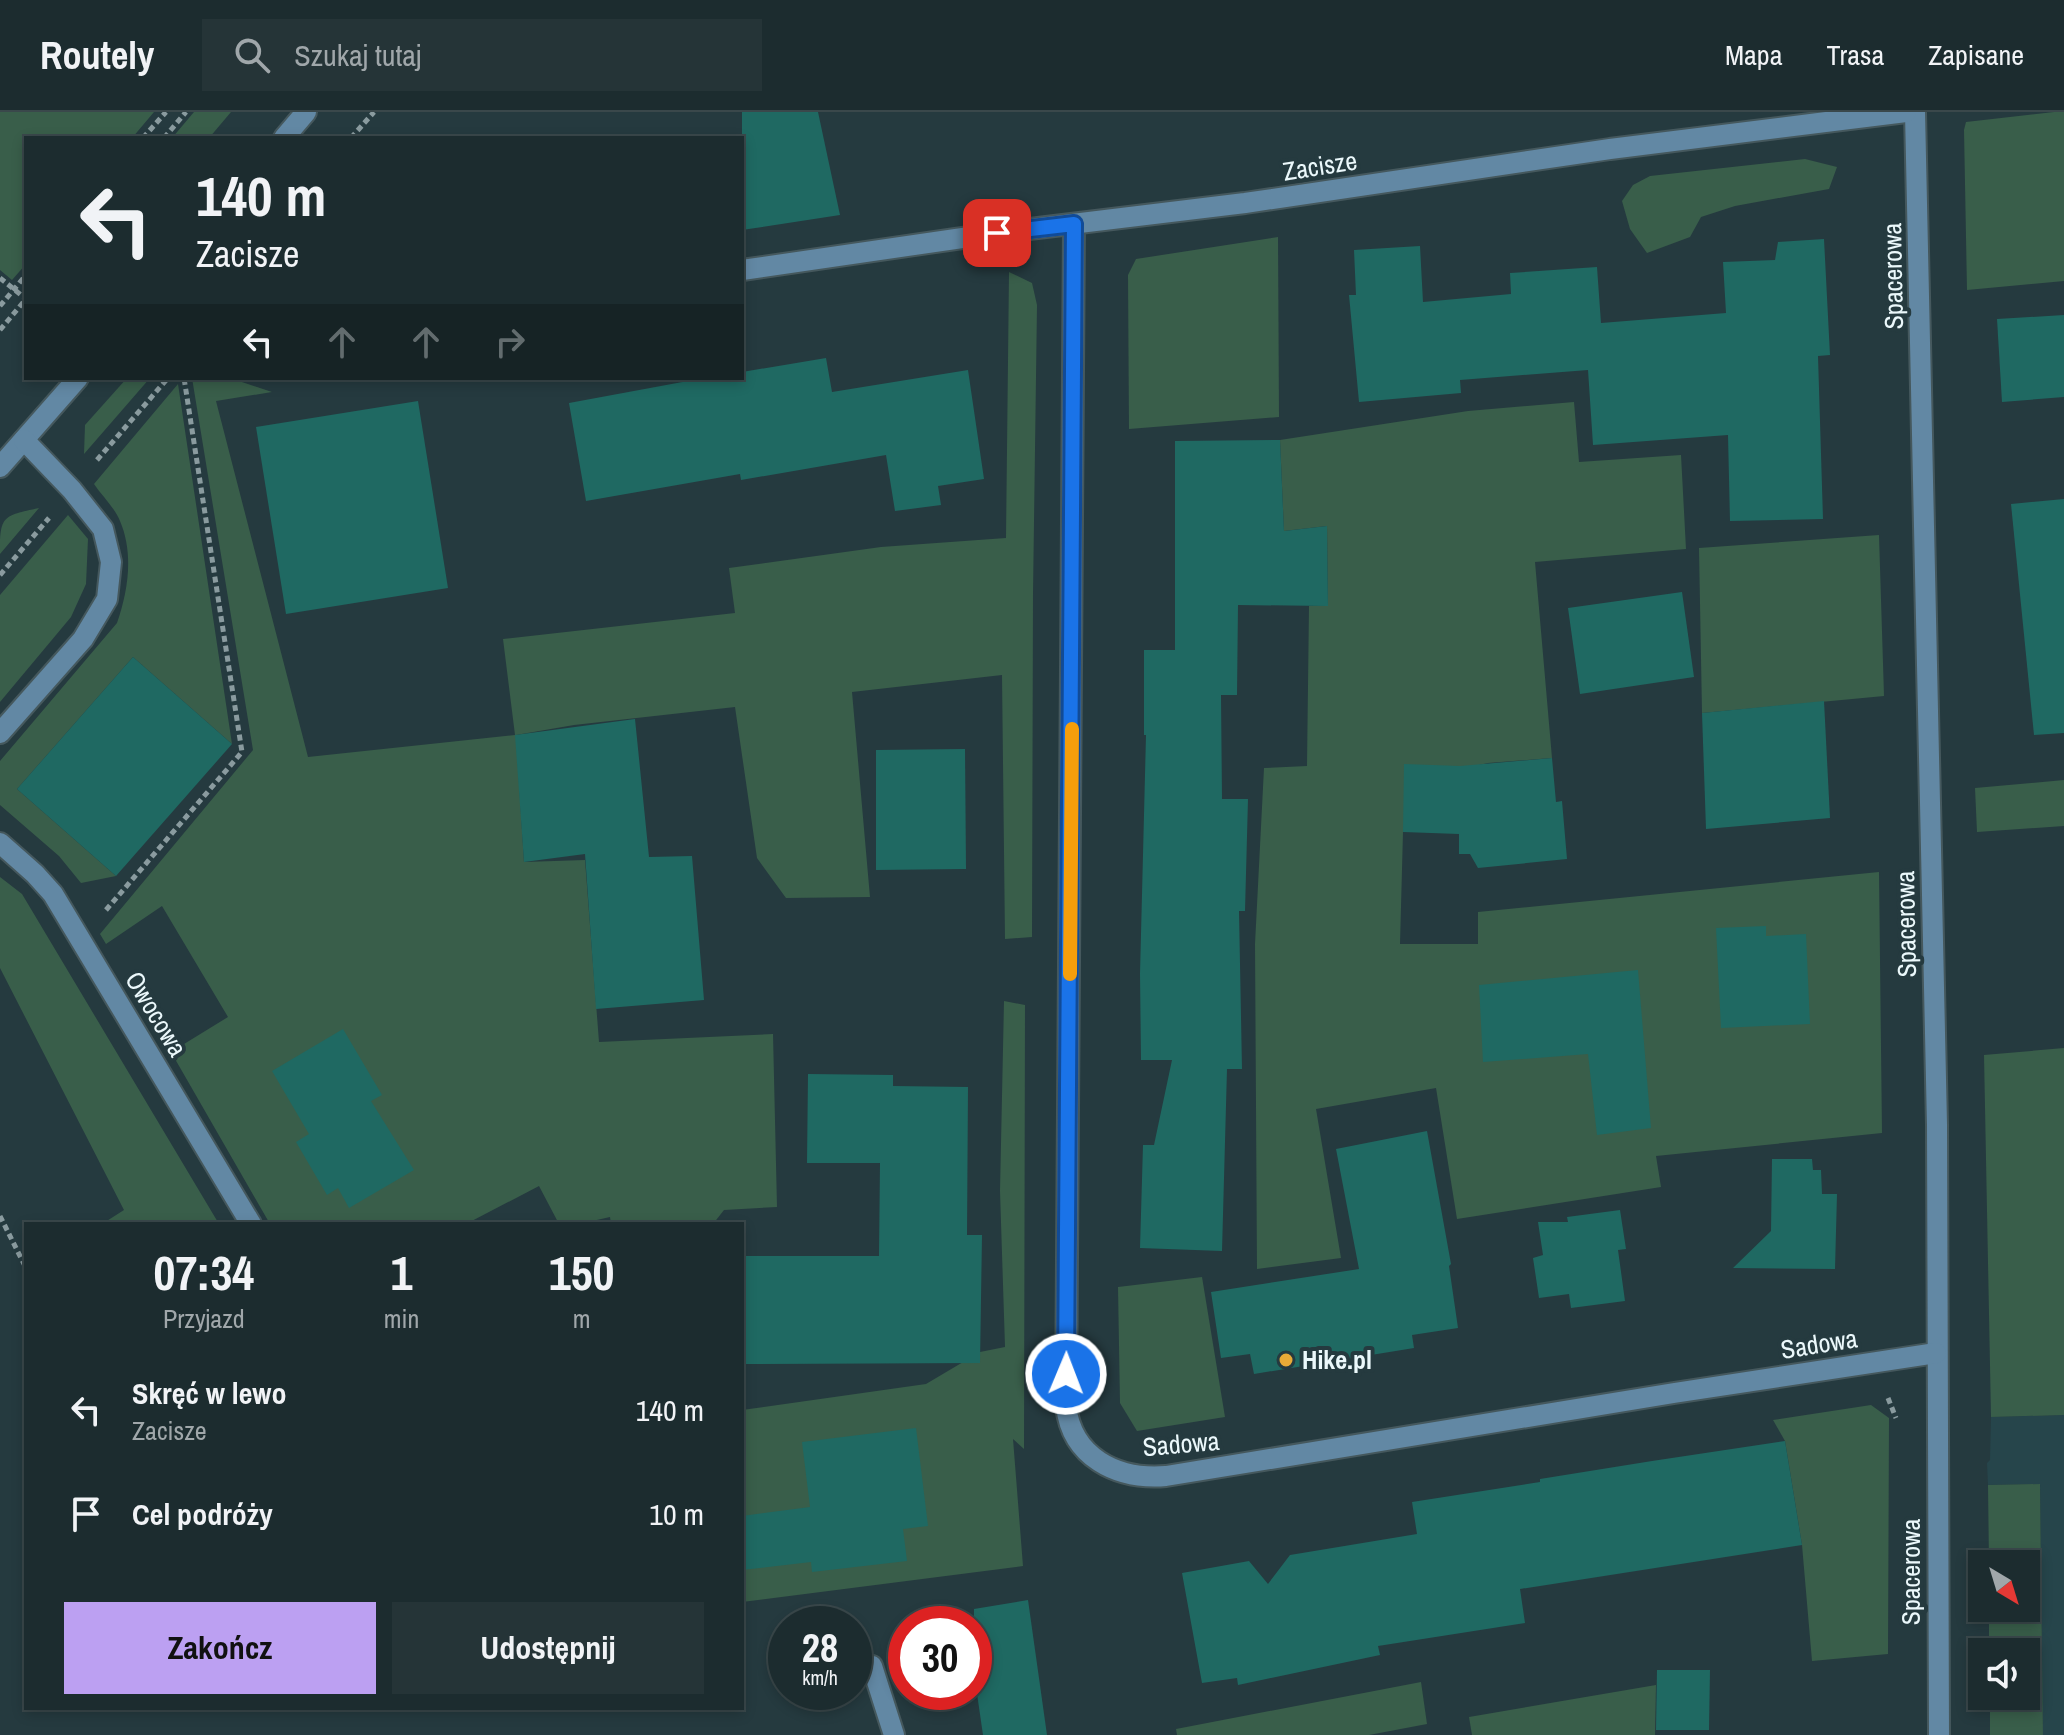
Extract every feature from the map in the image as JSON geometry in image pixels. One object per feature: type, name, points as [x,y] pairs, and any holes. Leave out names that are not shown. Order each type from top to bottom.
[{"type":"street","points":[[286,136],[306,112]]},
{"type":"street","name":"Zacisze","points":[[744,270],[1245,203],[1610,149],[1906,112]]},
{"type":"street","name":"Spacerowa","points":[[1915,112],[1937,1125],[1939,1735]]},
{"type":"street","name":"Sadowa","points":[[1074,224],[1066,1406],[1068,1422],[1078,1443],[1096,1460],[1115,1469],[1146,1478],[1166,1476],[1936,1353]]},
{"type":"street","points":[[0,467],[76,380]]},
{"type":"street","points":[[0,733],[83,639],[107,599],[111,562],[103,529],[72,490],[24,440]]},
{"type":"street","name":"Owocowa","points":[[0,843],[53,894],[250,1222]]},
{"type":"street","points":[[872,1666],[894,1735]]},
{"type":"path","points":[[145,136],[166,112]]},
{"type":"path","points":[[166,136],[186,112]]},
{"type":"path","points":[[353,136],[374,112]]},
{"type":"path","points":[[0,306],[24,277]]},
{"type":"path","points":[[0,278],[24,297]]},
{"type":"path","points":[[0,330],[24,301]]},
{"type":"path","points":[[96,461],[166,380]]},
{"type":"path","points":[[81,939],[242,752],[184,380]]},
{"type":"path","points":[[0,575],[56,509]]},
{"type":"path","points":[[0,1216],[24,1264]]},
{"type":"path","points":[[1884,1393],[1898,1426]]},
{"type":"shaded area","points":[[2064,1415],[2064,1735],[2043,1735],[2040,1484],[1988,1485],[1987,1463],[1990,1460],[1991,1417]]},
{"type":"green space","points":[[0,112],[154,112],[134,136],[24,136],[24,266],[12,280],[0,270]]},
{"type":"green space","points":[[194,112],[231,112],[211,136],[174,136]]},
{"type":"green space","points":[[2064,112],[2064,281],[1967,290],[1966,122]]},
{"type":"green space","points":[[1805,159],[1837,167],[1829,189],[1735,206],[1701,217],[1690,237],[1647,253],[1630,229],[1622,201],[1633,185],[1650,176]]},
{"type":"green space","points":[[1278,237],[1279,417],[1129,429],[1128,275],[1136,259]]},
{"type":"green space","points":[[1009,272],[1032,283],[1037,305],[1032,937],[1005,939],[1002,675],[852,692],[870,897],[786,898],[757,858],[735,707],[574,725],[516,735],[524,862],[585,860],[599,1042],[773,1034],[777,1207],[724,1210],[715,1222],[611,1222],[610,1217],[588,1222],[558,1222],[539,1186],[470,1222],[269,1222],[171,1052],[228,1017],[162,906],[106,944],[100,934],[253,750],[192,380],[236,380],[272,392],[216,401],[308,757],[515,735],[503,639],[735,613],[729,568],[881,547],[1006,538]]},
{"type":"green space","points":[[125,380],[148,380],[84,454],[85,425]]},
{"type":"green space","points":[[178,384],[232,744],[133,657],[17,789],[116,876],[81,883],[59,856],[0,805],[0,761],[117,623],[126,585],[127,546],[118,516],[94,484]]},
{"type":"green space","points":[[1574,402],[1579,462],[1681,455],[1686,549],[1535,562],[1552,758],[1488,763],[1426,777],[1403,832],[1400,944],[1478,944],[1478,912],[1879,872],[1882,1133],[1656,1156],[1661,1187],[1457,1219],[1436,1088],[1316,1109],[1341,1258],[1257,1269],[1255,944],[1264,768],[1307,766],[1309,606],[1328,605],[1327,526],[1284,531],[1280,440],[1468,411]]},
{"type":"green space","points":[[39,508],[0,554],[1,532],[6,520],[17,513]]},
{"type":"green space","points":[[68,515],[88,539],[86,584],[71,617],[0,702],[0,595]]},
{"type":"green space","points":[[1879,535],[1884,696],[1702,713],[1699,548]]},
{"type":"green space","points":[[2064,780],[2064,826],[1977,832],[1975,788]]},
{"type":"green space","points":[[0,877],[22,894],[218,1222],[105,1222],[124,1210],[0,968]]},
{"type":"green space","points":[[1004,1001],[1025,1005],[1024,1449],[1013,1439],[1023,1566],[744,1602],[744,1410],[926,1384],[980,1352],[1005,1347],[1000,1191]]},
{"type":"green space","points":[[2064,1048],[2064,1415],[1991,1417],[1984,1055]]},
{"type":"green space","points":[[1202,1277],[1225,1417],[1137,1431],[1120,1403],[1118,1287]]},
{"type":"green space","points":[[1871,1405],[1889,1418],[1888,1654],[1812,1661],[1802,1545],[1785,1441],[1773,1420]]},
{"type":"green space","points":[[2040,1484],[2043,1735],[1990,1735],[1990,1710],[2040,1710],[2040,1638],[1989,1638],[1989,1622],[2040,1622],[2040,1550],[1989,1550],[1988,1485]]},
{"type":"green space","points":[[1421,1682],[1427,1724],[1369,1735],[1177,1735],[1176,1729]]},
{"type":"green space","points":[[1656,1685],[1655,1735],[1472,1735],[1469,1717]]},
{"type":"building","points":[[742,112],[818,112],[840,215],[744,230]]},
{"type":"building","points":[[1824,239],[1830,355],[1818,356],[1823,519],[1730,521],[1728,435],[1593,445],[1588,370],[1460,380],[1461,393],[1359,402],[1349,295],[1356,295],[1354,250],[1420,246],[1423,302],[1511,294],[1510,273],[1597,267],[1601,323],[1726,313],[1723,262],[1775,260],[1778,242]]},
{"type":"building","points":[[2064,315],[2064,397],[2002,402],[1997,319]]},
{"type":"building","points":[[826,358],[832,392],[968,370],[984,479],[938,486],[941,505],[895,511],[886,455],[741,480],[740,474],[586,501],[569,403],[693,380],[744,380],[744,372]]},
{"type":"building","points":[[418,401],[448,588],[286,614],[256,427]]},
{"type":"building","points":[[1280,440],[1284,531],[1327,526],[1328,606],[1238,605],[1237,695],[1221,695],[1222,799],[1248,799],[1245,911],[1239,911],[1242,1069],[1227,1069],[1222,1251],[1140,1248],[1143,1145],[1154,1145],[1172,1060],[1141,1060],[1140,974],[1146,735],[1144,650],[1175,650],[1175,441]]},
{"type":"building","points":[[2064,499],[2064,733],[2034,735],[2011,504]]},
{"type":"building","points":[[1682,592],[1694,677],[1580,694],[1568,608]]},
{"type":"building","points":[[133,657],[232,744],[116,876],[17,789]]},
{"type":"building","points":[[1824,701],[1830,818],[1706,829],[1702,713]]},
{"type":"building","points":[[635,719],[649,857],[692,856],[704,1000],[596,1009],[585,854],[524,862],[515,735]]},
{"type":"building","points":[[965,749],[966,869],[876,870],[876,750]]},
{"type":"building","points":[[1552,758],[1556,802],[1562,801],[1567,859],[1478,868],[1470,854],[1459,854],[1459,834],[1403,832],[1404,764],[1460,766]]},
{"type":"building","points":[[1766,926],[1766,936],[1806,934],[1810,1024],[1721,1028],[1716,928]]},
{"type":"building","points":[[1638,970],[1651,1128],[1597,1135],[1588,1054],[1483,1062],[1479,985]]},
{"type":"building","points":[[343,1029],[382,1095],[371,1101],[414,1170],[349,1208],[338,1188],[327,1195],[296,1142],[309,1134],[272,1071]]},
{"type":"building","points":[[808,1074],[893,1075],[893,1086],[968,1087],[967,1235],[982,1235],[980,1363],[744,1364],[744,1256],[879,1256],[880,1163],[807,1163]]},
{"type":"building","points":[[1427,1131],[1451,1264],[1458,1328],[1412,1335],[1414,1348],[1254,1374],[1250,1354],[1221,1358],[1211,1292],[1359,1269],[1336,1149]]},
{"type":"building","points":[[1772,1159],[1812,1159],[1813,1170],[1821,1170],[1822,1194],[1837,1194],[1835,1269],[1733,1268],[1771,1231]]},
{"type":"building","points":[[1620,1210],[1626,1249],[1618,1250],[1625,1301],[1571,1308],[1569,1294],[1539,1298],[1533,1258],[1543,1255],[1538,1222],[1568,1222],[1567,1217]]},
{"type":"building","points":[[916,1428],[928,1526],[903,1529],[907,1561],[812,1572],[811,1562],[744,1570],[744,1516],[810,1507],[802,1442]]},
{"type":"building","points":[[1785,1441],[1802,1545],[1520,1589],[1525,1623],[1378,1646],[1380,1655],[1238,1685],[1237,1678],[1202,1683],[1182,1573],[1249,1561],[1268,1584],[1290,1555],[1417,1534],[1412,1502]]},
{"type":"building","points":[[1028,1600],[1047,1735],[983,1735],[979,1710],[992,1710],[992,1606]]},
{"type":"building","points":[[1657,1670],[1710,1670],[1709,1730],[1656,1730]]},
{"type":"slow traffic","points":[[1070,974],[1072,729]]},
{"type":"place","name":"Hike.pl","points":[[1286,1360]]},
{"type":"route","points":[[997,233],[1074,224],[1066,1374]]}]
